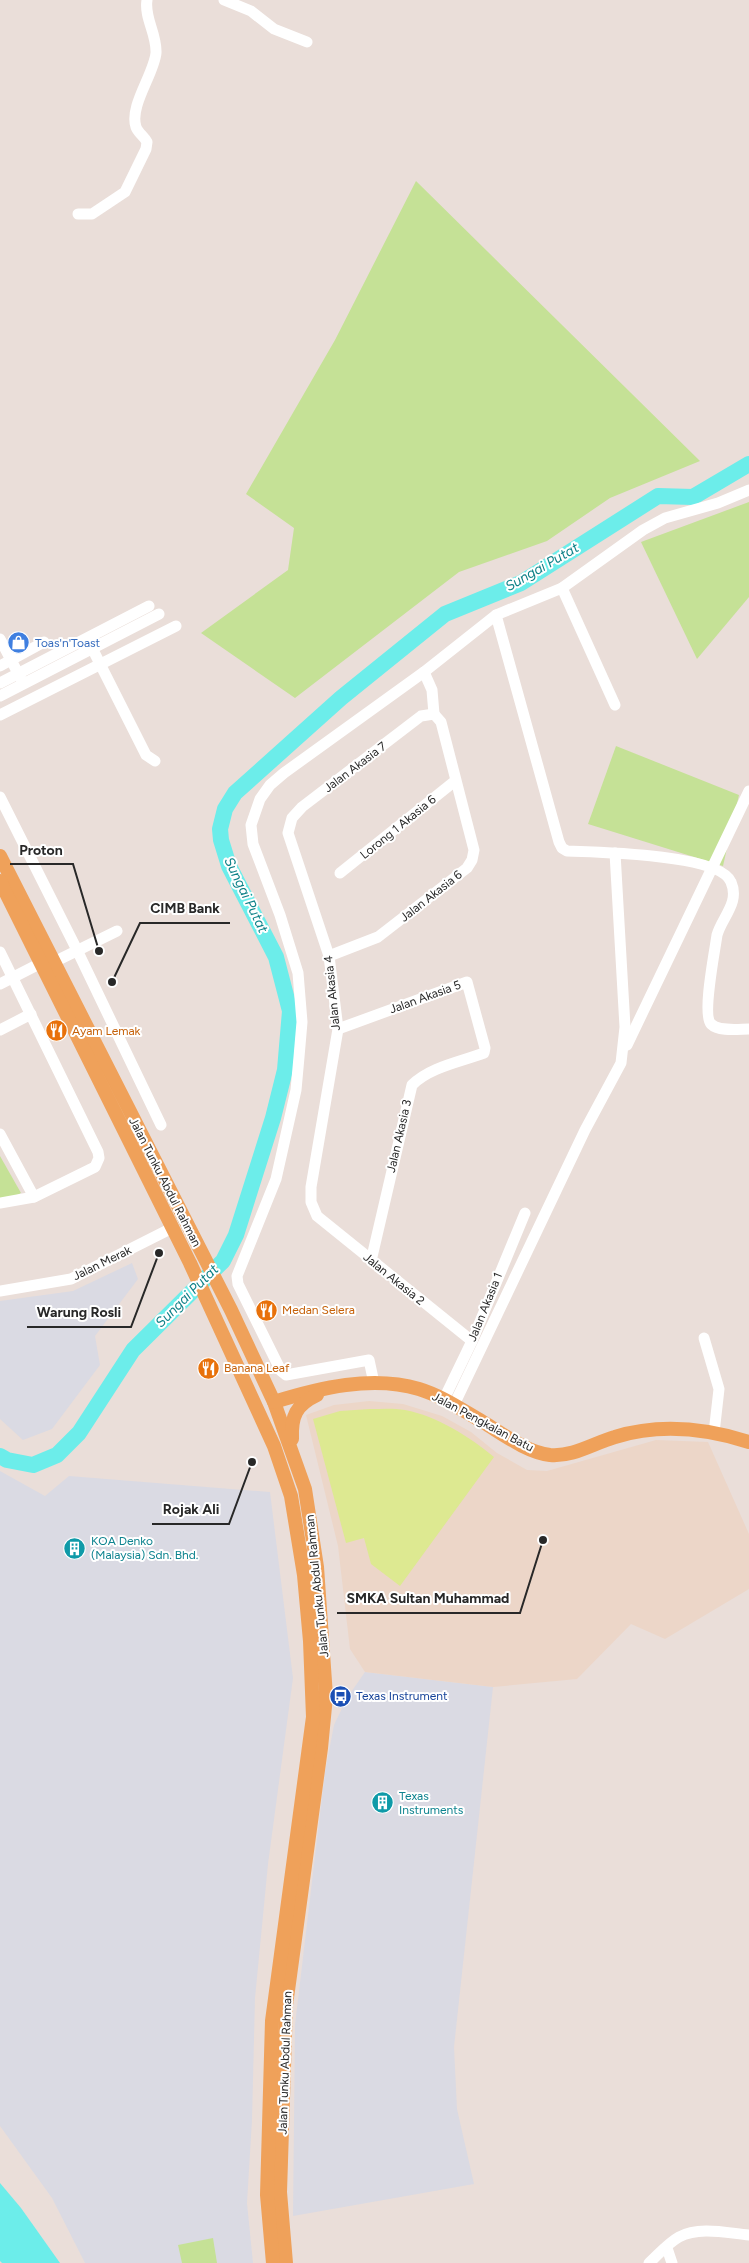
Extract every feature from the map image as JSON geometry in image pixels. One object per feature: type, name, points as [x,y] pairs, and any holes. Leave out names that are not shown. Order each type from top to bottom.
[{"type":"main road","name":"Jalan Tunku Abdul Rahman","points":[[0,856],[47,963],[216,1318],[274,1446],[291,1496],[304,1575],[312,1658],[313,1717],[272,2021],[268,2195],[273,2263]]},
{"type":"main road","name":"Jalan Tunku Abdul Rahman","points":[[0,881],[47,963],[230,1310],[274,1402],[299,1467],[308,1503],[317,1568],[326,1696],[321,1748],[286,2005],[280,2192],[286,2263]]},
{"type":"main road","points":[[216,1318],[256,1390],[274,1402],[271,1408],[271,1421],[286,1462],[291,1496]]},
{"type":"main road","points":[[265,1383],[274,1389],[286,1392],[331,1388]]},
{"type":"main road","name":"Jalan Pengkalan Batu","points":[[274,1402],[331,1388],[374,1384],[409,1386],[449,1402],[524,1446],[551,1455],[572,1453],[636,1431],[679,1428],[714,1433],[749,1442]]},
{"type":"main road","points":[[299,1467],[292,1439],[293,1414],[307,1400],[331,1388]]},
{"type":"street","points":[[78,214],[92,214],[125,192],[146,149],[146,139],[136,129],[135,123],[138,106],[156,55],[155,42],[146,9],[147,0]]},
{"type":"street","points":[[224,0],[250,11],[274,29],[307,42]]},
{"type":"street","points":[[374,1384],[369,1360],[286,1375],[281,1371],[238,1284],[237,1276],[276,1179],[296,1090],[302,1022],[298,973],[293,952],[253,844],[251,824],[260,799],[270,785],[284,773],[424,672],[496,615],[562,588],[643,530],[665,518],[718,503],[749,490]]},
{"type":"street","points":[[562,588],[614,705]]},
{"type":"street","points":[[0,696],[24,684],[149,606]]},
{"type":"street","points":[[0,683],[159,614]]},
{"type":"street","points":[[496,615],[558,842],[567,851],[615,853],[673,859],[712,867],[731,881],[733,897],[729,912],[720,926],[717,936],[708,1020],[712,1025],[720,1028],[749,1029]]},
{"type":"street","points":[[0,715],[176,626]]},
{"type":"street","points":[[0,639],[24,684]]},
{"type":"street","points":[[0,666],[44,642]]},
{"type":"street","points":[[90,643],[146,755],[155,761]]},
{"type":"street","name":"Jalan Akasia 6","points":[[330,956],[378,937],[467,868],[472,860],[474,850],[441,722],[434,714],[432,690],[424,672]]},
{"type":"street","name":"Jalan Akasia 7","points":[[288,833],[292,818],[302,807],[421,716],[434,714]]},
{"type":"street","name":"Lorong 1 Akasia 6","points":[[340,873],[455,781]]},
{"type":"street","points":[[449,1402],[470,1376],[585,1130],[616,1074],[624,1052],[749,791]]},
{"type":"street","points":[[0,797],[77,950],[161,1126]]},
{"type":"street","name":"Jalan Akasia 4","points":[[288,833],[330,956],[338,1030],[311,1187],[312,1202],[317,1216]]},
{"type":"street","points":[[615,853],[624,1052]]},
{"type":"street","points":[[0,984],[117,930]]},
{"type":"street","points":[[0,952],[98,1152],[99,1158],[95,1167],[34,1197],[0,1203]]},
{"type":"street","name":"Jalan Akasia 5","points":[[338,1030],[467,982],[485,1048],[484,1053],[480,1054]]},
{"type":"street","points":[[0,1030],[31,1014]]},
{"type":"street","name":"Jalan Akasia 3","points":[[371,1261],[412,1085],[420,1077],[480,1054]]},
{"type":"street","points":[[0,1134],[34,1197]]},
{"type":"street","name":"Jalan Akasia 1","points":[[449,1402],[525,1213]]},
{"type":"street","name":"Jalan Akasia 2","points":[[317,1216],[472,1341]]},
{"type":"street","name":"Jalan Merak","points":[[0,1291],[72,1278],[172,1228]]},
{"type":"street","points":[[230,1310],[248,1304]]},
{"type":"street","points":[[704,1338],[719,1389],[714,1433]]},
{"type":"street","points":[[649,2263],[677,2238],[688,2233],[701,2231],[749,2235]]},
{"type":"street","points":[[667,2248],[672,2263]]},
{"type":"shaded area","points":[[132,1263],[138,1279],[95,1336],[100,1365],[52,1429],[23,1440],[0,1419],[0,1301],[73,1291]]},
{"type":"shaded area","points":[[369,1401],[403,1404],[442,1416],[471,1432],[497,1453],[527,1470],[547,1471],[656,1440],[708,1442],[749,1534],[749,1589],[665,1639],[631,1624],[577,1679],[493,1687],[365,1672],[350,1649],[338,1546],[306,1415],[334,1405]]},
{"type":"shaded area","points":[[0,1471],[45,1496],[69,1476],[270,1492],[293,1678],[268,1864],[255,1998],[252,2120],[247,2203],[253,2263],[85,2263],[52,2198],[0,2126]]},
{"type":"shaded area","points":[[365,1672],[493,1687],[454,2047],[457,2109],[474,2184],[293,2216],[295,2025],[325,1772],[334,1725],[347,1698]]},
{"type":"green space","points":[[416,181],[700,461],[610,498],[547,541],[459,572],[295,698],[201,633],[288,570],[294,528],[246,494],[335,340]]},
{"type":"green space","points":[[749,502],[749,597],[697,659],[641,542]]},
{"type":"green space","points":[[616,746],[739,795],[723,866],[588,824]]},
{"type":"green space","points":[[0,1156],[21,1193],[7,1200],[0,1200]]},
{"type":"green space","points":[[401,1409],[429,1417],[464,1435],[494,1457],[400,1586],[371,1564],[364,1538],[346,1543],[313,1419],[340,1411]]},
{"type":"green space","points":[[213,2238],[217,2263],[182,2263],[178,2245]]},
{"type":"water","points":[[0,2183],[21,2208],[60,2263],[2,2263],[0,2261]]},
{"type":"waterway","name":"Sungai Putat","points":[[0,1456],[7,1460],[33,1465],[57,1455],[79,1433],[133,1350],[223,1261],[236,1235],[273,1118],[285,1070],[290,1011],[276,957],[229,866],[221,840],[220,829],[225,809],[235,793],[341,698],[445,614],[521,583],[658,496],[693,497],[749,464]]},
{"type":"place","name":"Toas'n'Toast","points":[[19,643]]},
{"type":"place","name":"Proton","points":[[99,951]]},
{"type":"place","name":"CIMB Bank","points":[[112,982]]},
{"type":"place","name":"Ayam Lemak","points":[[56,1031]]},
{"type":"place","name":"Warung Rosli","points":[[159,1253]]},
{"type":"place","name":"Medan Selera","points":[[266,1310]]},
{"type":"place","name":"Banana Leaf","points":[[208,1368]]},
{"type":"place","name":"Rojak Ali","points":[[252,1462]]},
{"type":"place","name":"SMKA Sultan Muhammad","points":[[543,1540]]},
{"type":"place","name":"KOA Denko (Malaysia) Sdn. Bhd.","points":[[75,1548]]},
{"type":"place","name":"Texas Instrument","points":[[340,1696]]},
{"type":"place","name":"Texas Instruments","points":[[383,1803]]}]
